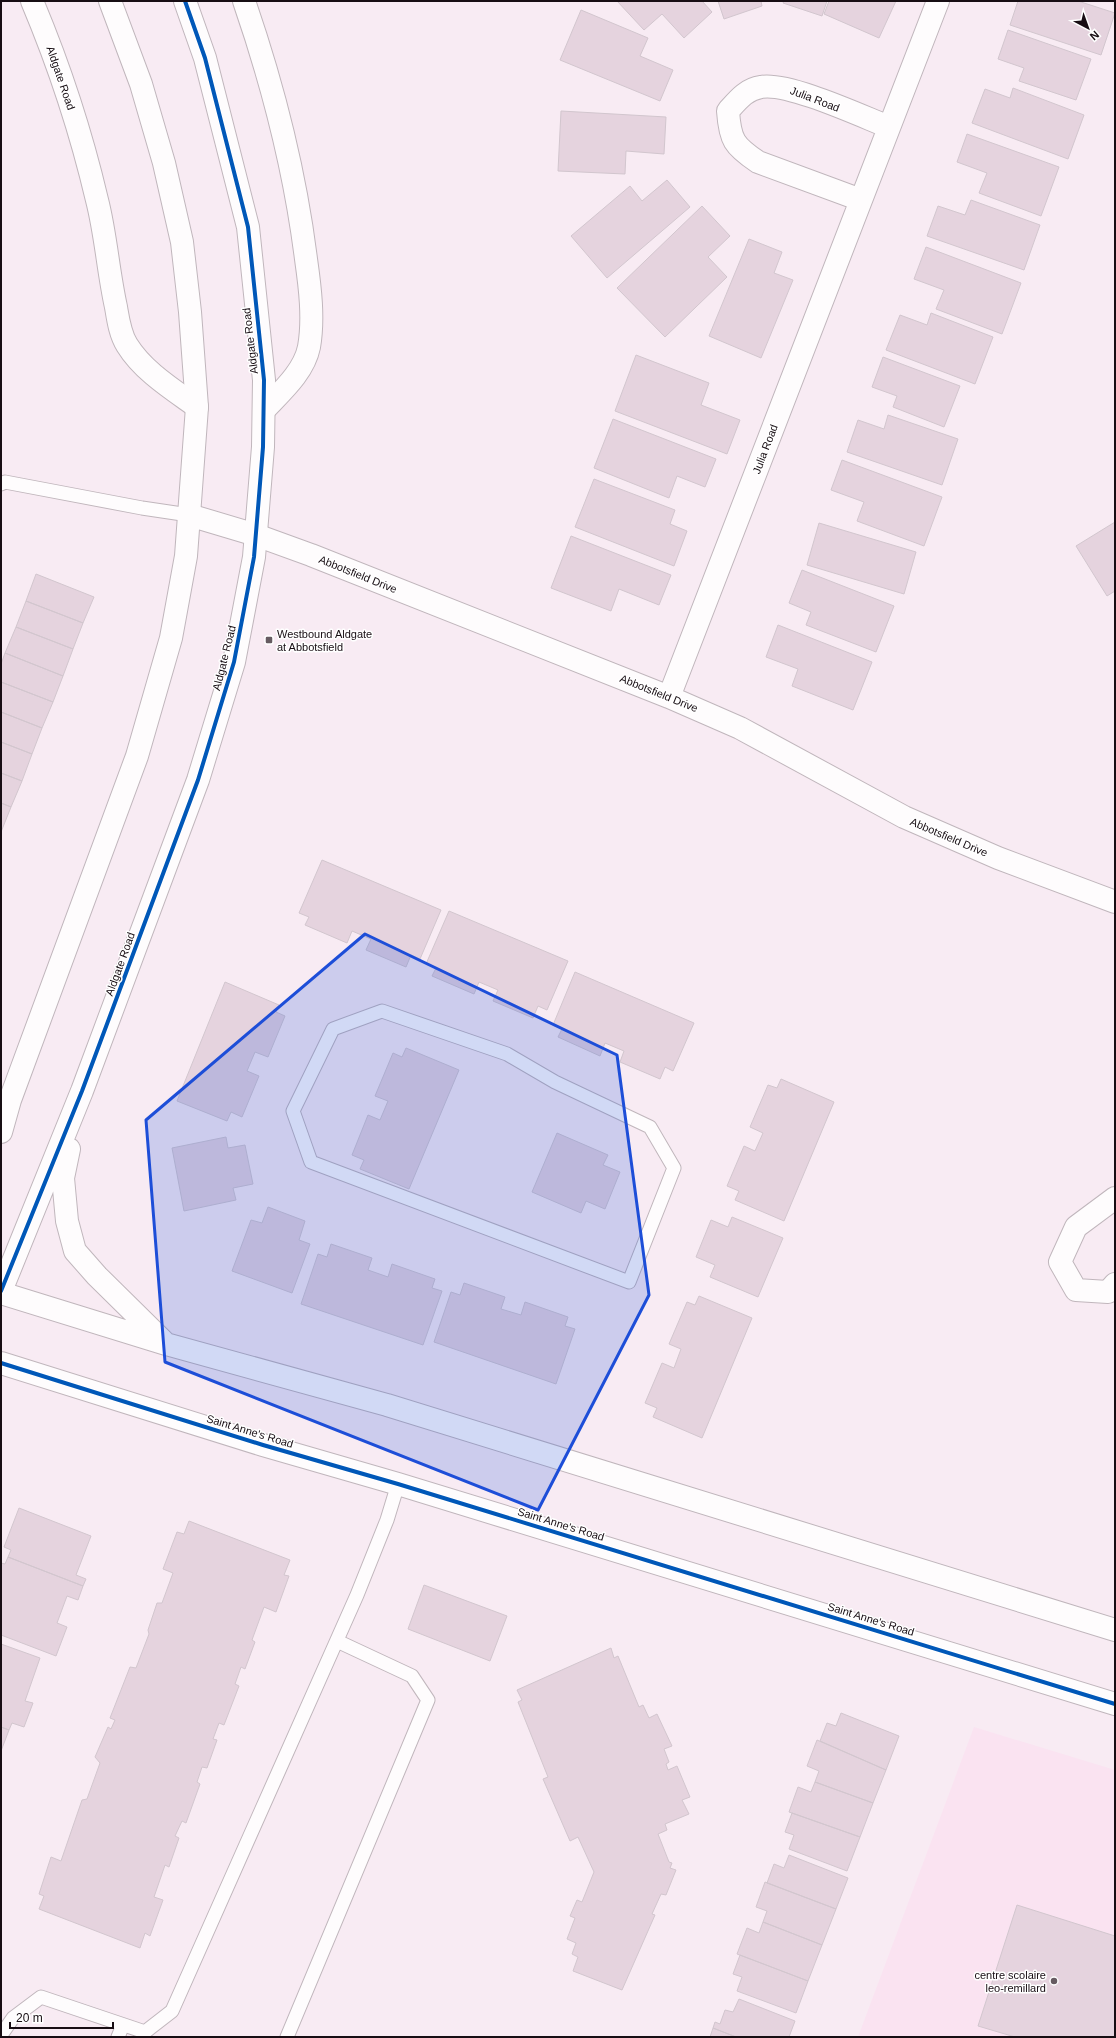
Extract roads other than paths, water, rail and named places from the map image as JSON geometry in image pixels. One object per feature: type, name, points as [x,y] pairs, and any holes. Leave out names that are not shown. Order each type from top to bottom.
[{"type":"street","name":"Aldgate Road","points":[[32,1],[55,58],[68,97],[97,200],[113,292],[120,326],[126,344],[147,370],[197,407]]},
{"type":"street","points":[[1,1132],[5,1104],[137,756],[171,638],[186,556],[197,407],[190,312],[182,242],[164,163],[141,84],[110,1]]},
{"type":"street","name":"Aldgate Road","points":[[1,1292],[82,1091],[198,780],[234,662],[254,557],[263,448],[264,380],[248,227],[205,58],[185,1]]},
{"type":"street","points":[[244,1],[263,58],[290,163],[302,230],[309,286],[311,325],[309,348],[300,368],[264,410]]},
{"type":"street","name":"Julia Road","points":[[669,697],[938,1]]},
{"type":"street","name":"Julia Road","points":[[861,200],[758,162],[740,147],[729,133],[728,111],[742,95],[761,87],[787,88],[889,127]]},
{"type":"street","name":"Abbotsfield Drive","points":[[189,515],[256,535],[311,555],[669,697],[740,728],[904,817],[998,858],[1115,902]]},
{"type":"street","points":[[82,1091],[63,1178],[66,1221],[75,1251],[97,1276],[166,1344]]},
{"type":"street","points":[[1115,1198],[1076,1227],[1060,1262],[1076,1290],[1108,1292],[1115,1284]]},
{"type":"street","points":[[1,1292],[166,1344],[387,1405],[1115,1630]]},
{"type":"street","name":"Saint Anne's Road","points":[[1,1363],[262,1445],[398,1484],[1115,1704]]},
{"type":"lane","points":[[1,494],[3,483],[189,515]]},
{"type":"lane","points":[[382,1011],[507,1054],[555,1082],[650,1127],[674,1168],[629,1282],[311,1162],[293,1111],[333,1029],[382,1011]]},
{"type":"lane","points":[[1,2035],[13,2018],[41,1997],[123,2024],[146,2035],[172,2011],[337,1641],[387,1520],[398,1484]]},
{"type":"lane","points":[[287,2037],[428,1700],[412,1676],[337,1641]]},
{"type":"lane","points":[[118,2037],[123,2024]]},
{"type":"place","name":"Westbound Aldgate at Abbotsfield","points":[[269,640]]},
{"type":"place","name":"centre scolaire leo-remillard","points":[[1054,1981]]}]
